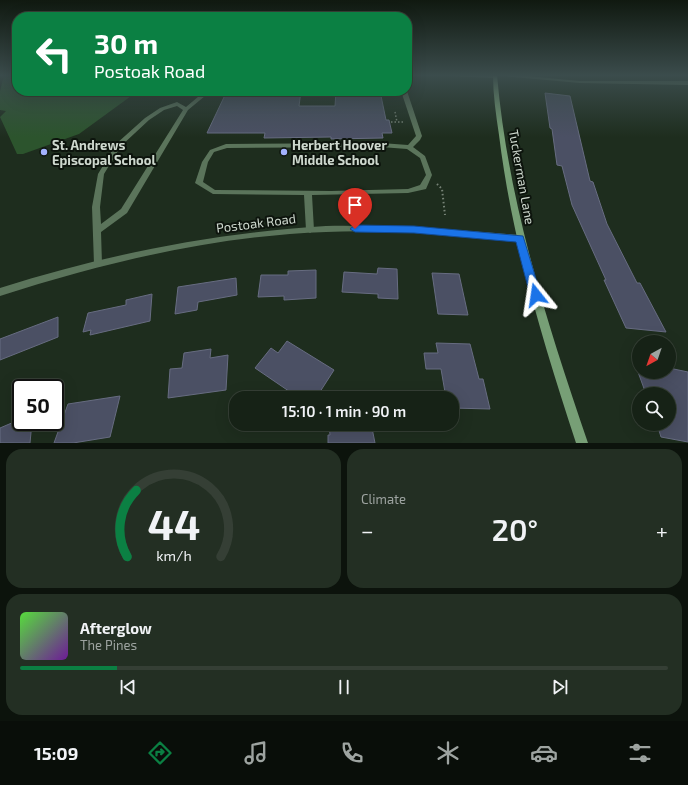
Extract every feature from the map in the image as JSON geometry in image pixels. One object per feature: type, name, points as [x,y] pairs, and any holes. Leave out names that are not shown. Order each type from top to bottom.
[{"type":"main road","name":"Tuckerman Lane","points":[[499,96],[503,149],[520,238],[540,310],[582,443]]},
{"type":"street","points":[[98,230],[124,211],[186,109],[202,96]]},
{"type":"street","points":[[406,96],[419,136],[418,140],[409,147]]},
{"type":"street","points":[[98,264],[96,207],[101,174],[118,145],[147,119],[162,109],[177,104],[186,109]]},
{"type":"street","points":[[381,145],[409,147],[423,157],[429,175],[423,186],[408,191],[308,193],[213,192],[199,183],[205,162],[212,151],[226,146],[381,145]]},
{"type":"street","points":[[308,193],[310,230]]},
{"type":"street","name":"Postoak Road","points":[[0,292],[98,264],[203,242],[257,234],[310,230],[382,228],[520,238]]},
{"type":"path","points":[[394,112],[397,122]]},
{"type":"path","points":[[429,175],[442,189],[445,215]]},
{"type":"green space","points":[[0,96],[131,96],[79,134],[23,154],[17,154],[0,117],[6,111],[0,110]]},
{"type":"building","points":[[225,96],[300,96],[299,106],[335,106],[336,96],[381,96],[386,120],[389,120],[392,133],[382,133],[383,138],[331,139],[331,137],[264,138],[265,133],[207,133]]},
{"type":"building","points":[[545,96],[570,96],[590,181],[593,182],[607,224],[637,283],[640,283],[666,332],[626,328],[572,205],[562,166],[557,165],[552,129],[550,128]]},
{"type":"building","points":[[378,268],[397,269],[398,299],[378,298],[378,294],[342,292],[344,272],[377,274]]},
{"type":"building","points":[[316,270],[316,298],[284,300],[284,296],[258,297],[261,275],[288,275],[288,271]]},
{"type":"building","points":[[432,273],[459,274],[468,315],[438,314]]},
{"type":"building","points":[[236,278],[237,295],[198,302],[197,310],[175,314],[178,287]]},
{"type":"building","points":[[152,294],[150,321],[90,335],[91,330],[83,332],[88,313],[126,305],[126,300]]},
{"type":"building","points":[[58,317],[58,337],[0,360],[0,339]]},
{"type":"building","points":[[287,341],[334,370],[320,391],[289,391],[255,368],[271,348],[278,353]]},
{"type":"building","points":[[436,343],[470,344],[479,379],[483,379],[490,409],[459,408],[459,391],[445,391],[441,369],[426,369],[424,353],[438,353]]},
{"type":"building","points":[[211,349],[210,358],[228,355],[226,390],[168,398],[170,369],[182,368],[184,353]]},
{"type":"building","points":[[676,369],[688,372],[688,442],[661,437],[659,431],[676,431],[676,387],[643,387],[641,379],[676,379]]},
{"type":"building","points":[[120,396],[110,437],[73,443],[54,443],[58,431],[64,431],[64,415],[68,404]]},
{"type":"building","points":[[12,423],[12,431],[31,431],[30,443],[0,443],[0,428]]},
{"type":"building","points":[[330,431],[373,431],[375,443],[328,443],[328,435],[330,435]]},
{"type":"place","name":"St. Andrews Episcopal School","points":[[44,152]]},
{"type":"place","name":"Herbert Hoover Middle School","points":[[284,152]]},
{"type":"route","points":[[355,229],[382,228],[520,238],[536,295]]}]
